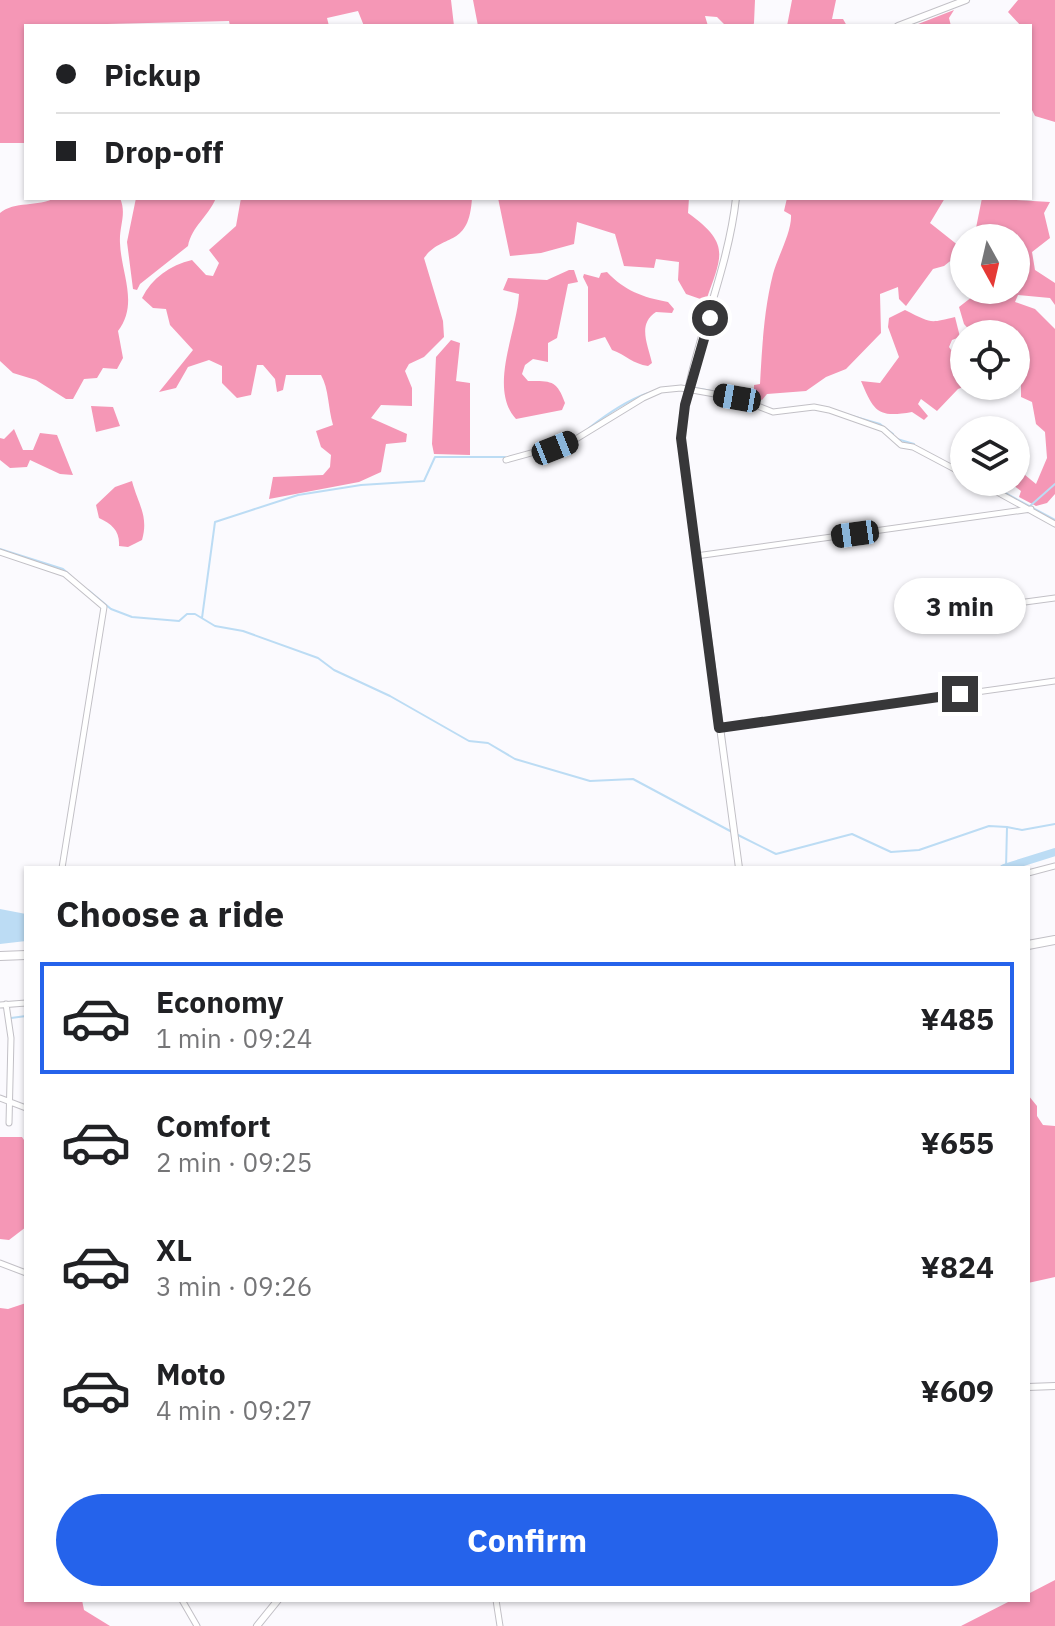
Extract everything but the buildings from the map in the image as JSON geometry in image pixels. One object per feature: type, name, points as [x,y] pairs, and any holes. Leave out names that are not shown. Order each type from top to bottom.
[{"type":"highway","points":[[1030,945],[1055,940]]},
{"type":"highway","points":[[0,956],[24,955]]},
{"type":"street","points":[[903,24],[966,0]]},
{"type":"street","points":[[736,200],[726,265],[689,389],[683,418],[682,452],[739,866]]},
{"type":"street","points":[[506,460],[571,442],[611,415],[661,390],[689,389],[745,400],[773,412],[818,407],[839,413],[883,429],[901,445],[913,447],[950,467]]},
{"type":"street","points":[[1006,496],[1055,524]]},
{"type":"street","points":[[696,556],[1031,509]]},
{"type":"street","points":[[0,552],[65,574],[104,607],[62,866]]},
{"type":"street","points":[[989,607],[1055,598]]},
{"type":"street","points":[[719,728],[1055,681]]},
{"type":"street","points":[[1030,872],[1055,866]]},
{"type":"street","points":[[9,1123],[12,1101],[3,1004],[24,1003]]},
{"type":"street","points":[[0,1098],[24,1107]]},
{"type":"street","points":[[0,1263],[24,1272]]},
{"type":"street","points":[[1030,1387],[1055,1386]]},
{"type":"street","points":[[183,1602],[197,1626]]},
{"type":"street","points":[[257,1626],[276,1602]]},
{"type":"street","points":[[496,1602],[500,1626]]},
{"type":"shaded area","points":[[0,0],[451,0],[454,24],[363,24],[358,11],[327,18],[328,24],[230,24],[229,21],[24,24],[24,143],[0,143]]},
{"type":"shaded area","points":[[473,0],[755,0],[754,24],[724,24],[717,17],[705,16],[707,24],[478,24]]},
{"type":"shaded area","points":[[792,0],[836,0],[832,19],[843,19],[846,24],[787,24]]},
{"type":"shaded area","points":[[1018,0],[1055,0],[1055,122],[1035,116],[1032,110],[1032,24],[1019,24],[1008,12]]},
{"type":"shaded area","points":[[954,10],[949,18],[950,24],[918,24]]},
{"type":"shaded area","points":[[121,200],[123,209],[120,243],[128,299],[124,321],[118,331],[123,358],[117,369],[103,368],[97,378],[84,379],[73,399],[66,399],[36,380],[13,373],[0,361],[0,213],[12,207],[41,202]]},
{"type":"shaded area","points":[[136,200],[215,200],[188,246],[140,284],[137,290],[133,289],[127,242]]},
{"type":"shaded area","points":[[241,200],[472,200],[470,214],[461,233],[431,250],[424,258],[443,321],[444,337],[424,357],[409,364],[405,371],[412,388],[412,406],[381,405],[371,418],[407,434],[406,442],[386,444],[381,472],[359,482],[269,499],[273,477],[323,475],[330,467],[331,455],[321,447],[316,431],[333,425],[321,375],[286,375],[283,390],[277,392],[275,379],[263,365],[257,365],[251,395],[237,398],[222,383],[222,366],[209,360],[188,367],[176,388],[159,392],[193,350],[170,325],[166,309],[153,308],[142,298],[156,279],[184,262],[192,260],[206,275],[213,276],[219,263],[209,250],[236,226]]},
{"type":"shaded area","points":[[498,200],[689,200],[688,213],[717,242],[719,261],[706,301],[686,294],[678,280],[679,262],[656,259],[654,268],[624,266],[615,234],[577,222],[574,244],[541,253],[510,256]]},
{"type":"shaded area","points":[[787,200],[944,200],[930,223],[950,239],[950,261],[933,269],[906,306],[899,299],[898,287],[880,294],[881,333],[846,369],[826,377],[806,391],[767,394],[762,400],[754,397],[754,385],[760,384],[770,287],[791,215],[784,211]]},
{"type":"shaded area","points":[[982,200],[1050,202],[1044,213],[1050,238],[1032,252],[1035,270],[1055,283],[1055,305],[1050,298],[1030,296],[1030,224],[977,224]]},
{"type":"shaded area","points":[[574,270],[578,282],[568,284],[557,338],[548,343],[548,362],[533,359],[525,365],[522,374],[528,381],[552,383],[565,403],[562,410],[516,419],[504,392],[504,376],[519,294],[503,290],[508,278],[547,280]]},
{"type":"shaded area","points":[[607,272],[627,289],[668,302],[674,309],[672,313],[656,312],[647,322],[645,335],[652,363],[648,366],[612,350],[605,337],[588,342],[588,287],[583,277],[584,274],[599,278],[601,273]]},
{"type":"shaded area","points":[[963,304],[1021,304],[1035,309],[1055,329],[1055,494],[1047,503],[1036,506],[1019,497],[1030,496],[1030,479],[1036,484],[1047,458],[1045,432],[1036,424],[1032,402],[1028,400],[1030,320],[963,320],[959,307]]},
{"type":"shaded area","points":[[905,310],[931,321],[955,317],[956,320],[950,320],[950,397],[937,411],[921,399],[918,404],[928,416],[924,420],[912,412],[892,414],[879,410],[861,381],[880,383],[899,357],[888,327],[889,318]]},
{"type":"shaded area","points":[[451,340],[460,343],[456,381],[470,383],[470,455],[434,454],[432,444],[436,357]]},
{"type":"shaded area","points":[[91,406],[113,407],[120,426],[96,432]]},
{"type":"shaded area","points":[[14,429],[23,450],[33,450],[40,433],[57,435],[73,475],[60,474],[30,460],[27,467],[10,468],[0,460],[0,438],[4,439]]},
{"type":"shaded area","points":[[132,481],[143,517],[144,532],[142,540],[128,547],[119,546],[117,532],[99,518],[96,505],[115,487]]},
{"type":"shaded area","points":[[1030,1097],[1037,1106],[1037,1116],[1043,1125],[1055,1126],[1055,1277],[1030,1283]]},
{"type":"shaded area","points":[[0,1137],[22,1137],[24,1229],[9,1240],[0,1239]]},
{"type":"shaded area","points":[[24,1304],[24,1602],[82,1602],[84,1610],[110,1626],[0,1626],[0,1308],[8,1309]]},
{"type":"shaded area","points":[[1055,1580],[1055,1626],[961,1626],[1008,1602],[1030,1602],[1030,1593]]},
{"type":"water","points":[[0,909],[24,914],[24,941],[0,944]]},
{"type":"waterway","points":[[589,428],[646,394],[676,388],[711,391]]},
{"type":"waterway","points":[[741,397],[753,401]]},
{"type":"waterway","points":[[814,405],[880,424],[893,434]]},
{"type":"waterway","points":[[897,439],[914,444]]},
{"type":"waterway","points":[[202,618],[215,522],[298,495],[361,485],[424,481],[435,457],[505,457]]},
{"type":"waterway","points":[[1030,506],[1055,484]]},
{"type":"waterway","points":[[1011,496],[1055,520]]},
{"type":"waterway","points":[[0,549],[63,569],[71,576]]},
{"type":"waterway","points":[[88,590],[111,609],[132,617],[179,621],[187,614],[195,614],[215,626],[243,631],[318,658],[334,670],[390,696],[469,741],[488,743],[515,759],[590,781],[633,779],[732,832]]},
{"type":"waterway","points":[[1006,866],[1007,827],[1022,830],[1055,824]]},
{"type":"waterway","points":[[738,835],[776,854],[852,834],[891,852],[919,850],[989,826],[1007,827]]},
{"type":"waterway","points":[[1010,866],[1055,852]]},
{"type":"waterway","points":[[11,1018],[24,1016]]},
{"type":"route","points":[[710,318],[685,405],[681,438],[719,728],[960,694]]}]
